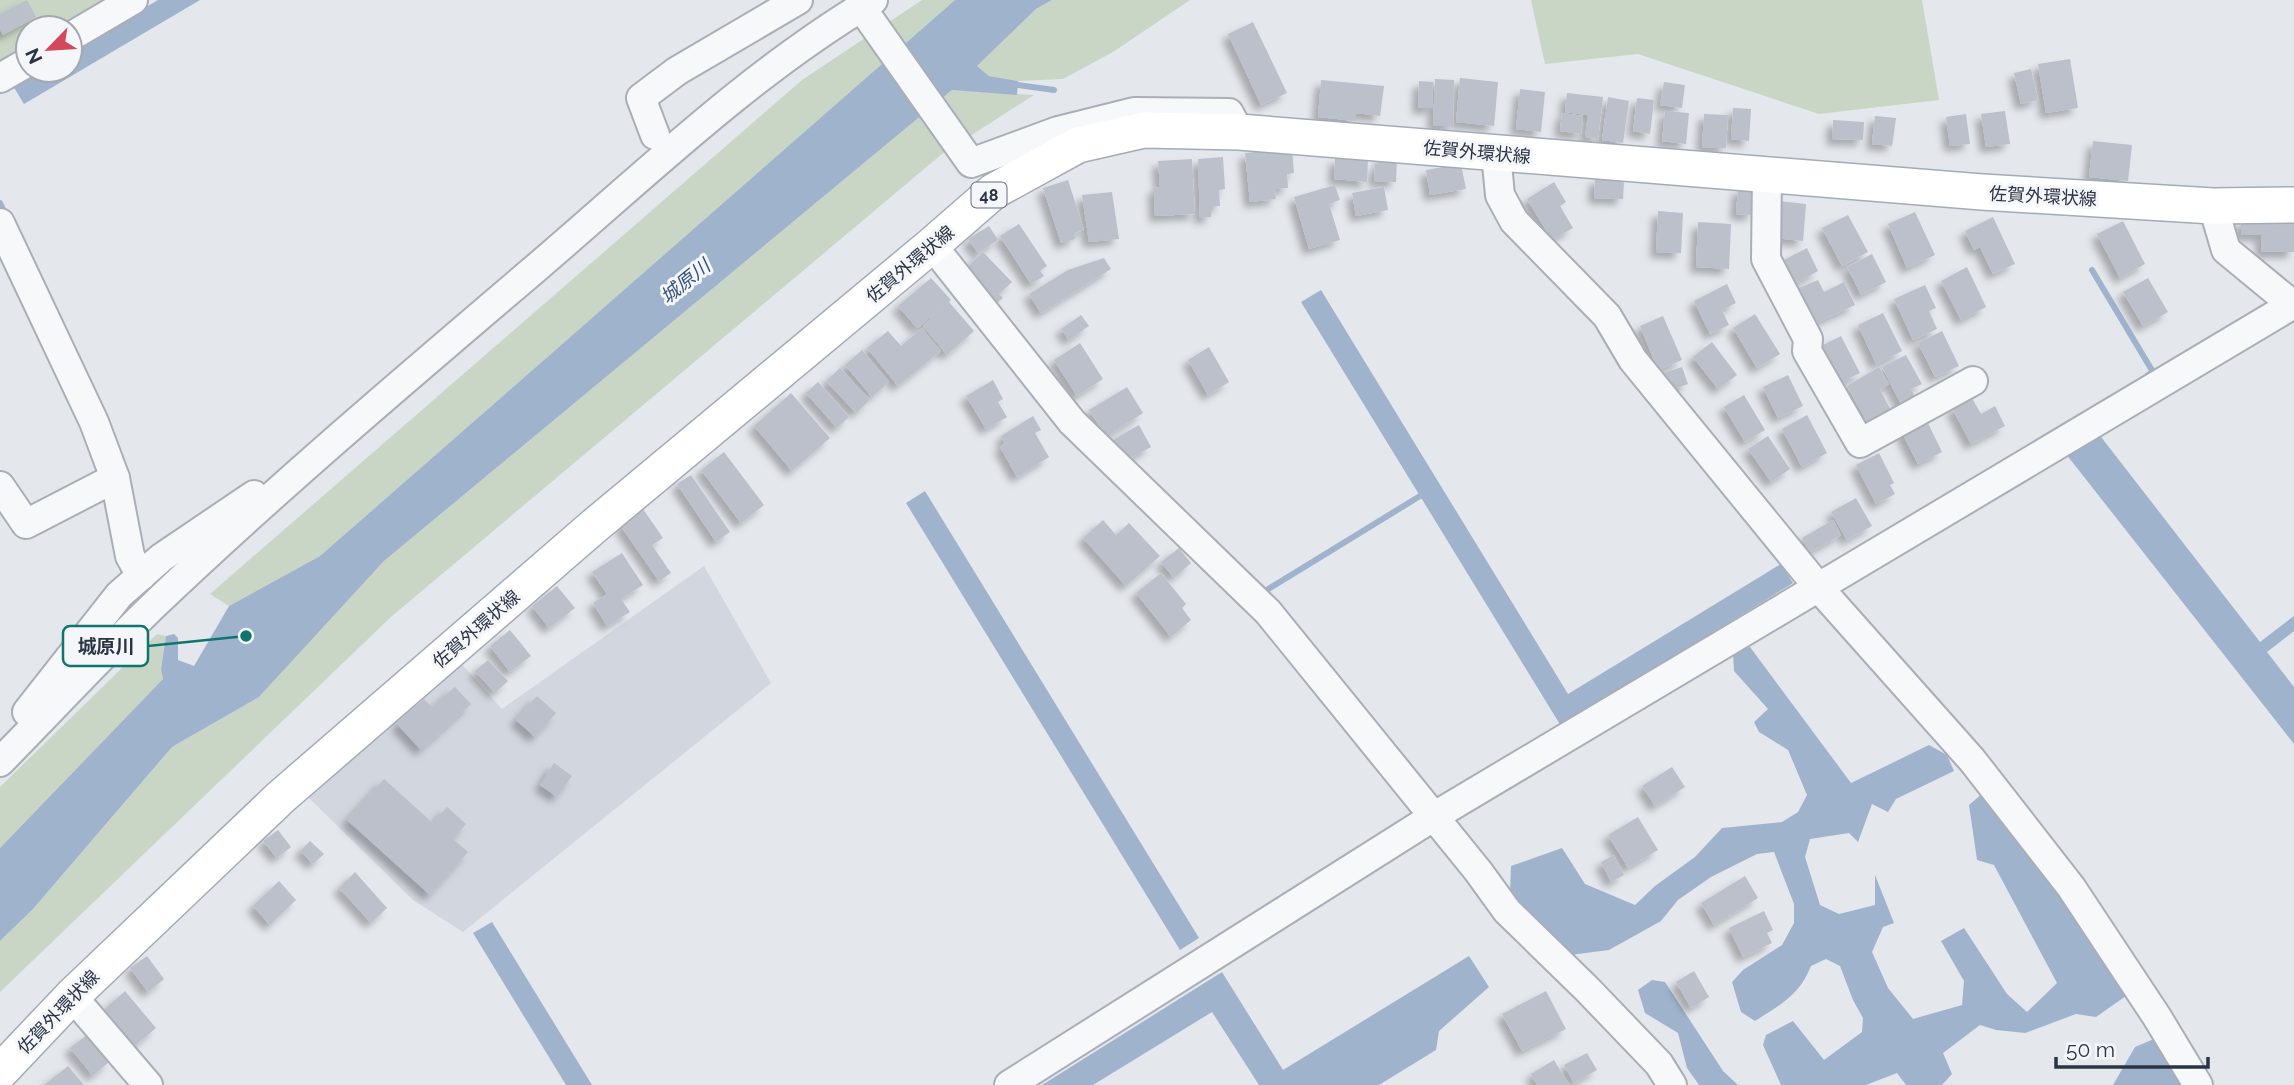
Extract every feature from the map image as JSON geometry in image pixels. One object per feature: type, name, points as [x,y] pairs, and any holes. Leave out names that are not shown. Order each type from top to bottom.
[{"type":"main road","name":"佐賀外環状線","points":[[0,1072],[72,996],[281,797],[593,527],[994,191],[1078,145],[1144,130],[1239,132],[1982,192],[2213,206],[2294,205]]},
{"type":"street","points":[[84,29],[133,0]]},
{"type":"street","points":[[655,135],[641,99],[677,71],[798,0]]},
{"type":"street","points":[[0,762],[155,604],[388,393],[538,267],[662,157],[784,58],[867,4],[971,163],[1058,131],[1134,112],[1229,113],[1239,132]]},
{"type":"street","points":[[1496,154],[1500,195],[1514,220],[1607,316],[1633,360],[1819,588],[1972,760],[2071,887],[2157,1017],[2198,1085]]},
{"type":"street","points":[[1767,175],[1766,259],[1808,339],[1807,351],[1860,443],[1973,381]]},
{"type":"street","points":[[1009,1085],[1433,817],[2293,305],[2226,250],[2213,206]]},
{"type":"street","points":[[0,223],[94,422],[115,478],[130,556],[141,576]]},
{"type":"street","points":[[932,245],[1072,422],[1268,612],[1478,871],[1507,911],[1660,1064],[1672,1085]]},
{"type":"street","points":[[0,747],[119,595],[161,558],[276,479],[308,465]]},
{"type":"street","points":[[0,486],[26,524],[115,478]]},
{"type":"street","points":[[72,996],[148,1085]]},
{"type":"shaded area","points":[[704,566],[771,683],[463,932],[413,900],[308,797],[457,659],[502,709]]},
{"type":"green space","points":[[0,0],[113,0],[84,18],[84,14],[14,14],[14,60],[0,69]]},
{"type":"green space","points":[[922,0],[955,0],[320,556],[229,606],[210,594],[802,80]]},
{"type":"green space","points":[[1052,0],[1190,0],[1113,52],[1063,79],[1018,81],[989,76],[977,66],[1036,9]]},
{"type":"green space","points":[[1531,0],[1922,0],[1939,100],[1819,114],[1638,54],[1545,64]]},
{"type":"green space","points":[[952,90],[1034,95],[942,154],[392,616],[0,992],[0,941],[33,909],[172,747],[259,697],[384,561]]},
{"type":"green space","points":[[157,634],[166,636],[161,668],[163,679],[0,848],[0,787]]},
{"type":"water","points":[[158,0],[200,0],[84,69],[84,44]]},
{"type":"water","points":[[955,0],[1052,0],[1036,9],[977,66],[989,76],[1018,81],[1017,95],[952,90],[384,561],[259,697],[172,747],[33,909],[0,941],[0,848],[163,679],[161,669],[166,636],[174,634],[178,638],[178,660],[194,666],[229,606],[320,556]]},
{"type":"water","points":[[16,84],[58,84],[24,104],[13,86]]},
{"type":"water","points":[[1321,290],[1568,694],[1781,564],[1793,583],[1561,726],[1301,302]]},
{"type":"water","points":[[2098,433],[2260,642],[2294,616],[2294,631],[2267,652],[2294,687],[2294,744],[2066,454]]},
{"type":"water","points":[[925,491],[1199,938],[1180,950],[906,503]]},
{"type":"water","points":[[1750,647],[1851,783],[1929,745],[1947,755],[1954,771],[1896,799],[1888,812],[1872,804],[1858,842],[1849,833],[1810,839],[1805,857],[1820,905],[1839,914],[1875,905],[1875,875],[1894,923],[1883,927],[1872,952],[1888,988],[1913,1019],[1962,1005],[1964,981],[1941,941],[1964,928],[2007,994],[2027,1012],[2057,983],[1994,865],[1977,860],[1969,805],[1983,793],[2054,877],[2124,987],[2126,996],[2096,1017],[2076,1014],[2025,1033],[1996,1030],[1980,1025],[1943,1053],[1952,1074],[1942,1085],[1906,1085],[1897,1073],[1866,1085],[1781,1085],[1763,1045],[1766,1035],[1793,1021],[1824,1060],[1862,1032],[1863,1018],[1840,966],[1826,959],[1811,966],[1795,992],[1755,1021],[1741,1012],[1732,982],[1743,970],[1782,945],[1794,923],[1794,904],[1774,852],[1757,854],[1711,877],[1678,900],[1661,921],[1609,950],[1570,955],[1544,935],[1510,893],[1511,866],[1562,848],[1585,884],[1635,905],[1655,886],[1695,857],[1722,828],[1782,822],[1798,812],[1807,795],[1788,750],[1759,732],[1754,722],[1768,709],[1734,671],[1733,653]]},
{"type":"water","points":[[492,922],[592,1085],[566,1085],[473,933]]},
{"type":"water","points":[[1469,956],[1489,987],[1439,1031],[1436,1050],[1379,1085],[1259,1085],[1212,1012],[1093,1085],[1042,1085],[1222,972],[1283,1070]]},
{"type":"water","points":[[1652,980],[1665,982],[1723,1071],[1738,1085],[1699,1085],[1687,1068],[1678,1033],[1645,1013],[1638,990]]},
{"type":"water","points":[[2154,1039],[2182,1085],[2113,1085],[2135,1047]]},
{"type":"building","points":[[27,0],[34,14],[14,14],[14,29],[3,35],[0,30],[0,14]]},
{"type":"building","points":[[1253,22],[1287,93],[1261,105],[1228,34]]},
{"type":"building","points":[[2070,59],[2078,108],[2046,113],[2038,64]]},
{"type":"building","points":[[2031,69],[2038,100],[2021,104],[2014,73]]},
{"type":"building","points":[[1460,78],[1498,82],[1494,126],[1456,122]]},
{"type":"building","points":[[1435,79],[1454,80],[1453,126],[1433,126]]},
{"type":"building","points":[[1321,80],[1384,86],[1380,116],[1356,113],[1356,121],[1318,117]]},
{"type":"building","points":[[1419,81],[1433,82],[1432,108],[1418,108]]},
{"type":"building","points":[[1664,82],[1685,85],[1682,108],[1660,105]]},
{"type":"building","points":[[1520,89],[1545,92],[1541,132],[1516,129]]},
{"type":"building","points":[[1567,93],[1603,97],[1598,139],[1585,137],[1588,115],[1565,112]]},
{"type":"building","points":[[1608,97],[1629,101],[1623,143],[1602,140]]},
{"type":"building","points":[[1637,98],[1654,100],[1650,134],[1633,131]]},
{"type":"building","points":[[1733,108],[1751,109],[1749,141],[1731,139]]},
{"type":"building","points":[[1665,111],[1689,113],[1686,144],[1662,141]]},
{"type":"building","points":[[2005,111],[2010,144],[1986,147],[1981,114]]},
{"type":"building","points":[[1562,113],[1583,116],[1581,134],[1560,131]]},
{"type":"building","points":[[1704,114],[1728,115],[1726,148],[1702,147]]},
{"type":"building","points":[[1966,114],[1970,144],[1950,146],[1946,117]]},
{"type":"building","points":[[1875,116],[1896,118],[1892,146],[1872,144]]},
{"type":"building","points":[[1833,120],[1864,122],[1863,140],[1832,139]]},
{"type":"building","points":[[2093,141],[2132,145],[2128,181],[2089,177]]},
{"type":"building","points":[[1292,149],[1294,173],[1287,174],[1288,188],[1275,189],[1276,199],[1250,202],[1245,153]]},
{"type":"building","points":[[1380,156],[1397,157],[1396,182],[1374,181],[1375,165],[1380,165]]},
{"type":"building","points":[[1223,157],[1225,189],[1219,190],[1220,206],[1211,207],[1211,217],[1200,218],[1198,159]]},
{"type":"building","points":[[1335,158],[1368,160],[1367,182],[1334,179]]},
{"type":"building","points":[[1192,159],[1195,214],[1155,216],[1154,188],[1160,187],[1158,161]]},
{"type":"building","points":[[1461,164],[1466,189],[1430,195],[1426,170]]},
{"type":"building","points":[[1595,178],[1624,180],[1623,199],[1594,198]]},
{"type":"building","points":[[1068,180],[1084,230],[1074,233],[1075,239],[1061,243],[1043,188]]},
{"type":"building","points":[[1554,182],[1566,202],[1560,206],[1573,228],[1552,240],[1527,199]]},
{"type":"building","points":[[1335,185],[1340,200],[1329,204],[1340,240],[1309,249],[1294,197]]},
{"type":"building","points":[[1384,187],[1388,210],[1356,216],[1352,193]]},
{"type":"building","points":[[1738,188],[1755,189],[1752,215],[1736,214]]},
{"type":"building","points":[[1112,192],[1119,239],[1089,242],[1082,195]]},
{"type":"building","points":[[1779,201],[1806,204],[1803,241],[1775,238]]},
{"type":"building","points":[[1658,211],[1683,213],[1681,253],[1656,252]]},
{"type":"building","points":[[1915,212],[1935,255],[1907,268],[1888,224]]},
{"type":"building","points":[[1848,215],[1868,252],[1842,266],[1822,228]]},
{"type":"building","points":[[1993,217],[2015,264],[1993,274],[1980,247],[1974,250],[1965,231]]},
{"type":"building","points":[[2241,220],[2294,220],[2294,252],[2261,252],[2261,235],[2241,235]]},
{"type":"building","points":[[2123,221],[2145,264],[2120,278],[2097,234]]},
{"type":"building","points":[[1698,222],[1731,224],[1729,269],[1696,267]]},
{"type":"building","points":[[1019,224],[1047,266],[1040,271],[1044,276],[1031,284],[1000,236]]},
{"type":"building","points":[[989,226],[998,240],[978,253],[968,239]]},
{"type":"building","points":[[1807,248],[1818,271],[1796,283],[1784,260]]},
{"type":"building","points":[[983,252],[1012,282],[999,294],[1003,298],[996,304],[964,270]]},
{"type":"building","points":[[1872,254],[1886,282],[1861,295],[1847,267]]},
{"type":"building","points":[[1104,258],[1111,269],[1041,313],[1029,294],[1068,270]]},
{"type":"building","points":[[1967,267],[1986,307],[1961,320],[1941,281]]},
{"type":"building","points":[[931,278],[974,331],[947,355],[923,326],[944,306],[917,328],[898,306]]},
{"type":"building","points":[[2148,278],[2168,312],[2143,326],[2123,292]]},
{"type":"building","points":[[1818,280],[1824,292],[1844,282],[1855,305],[1810,326],[1794,290]]},
{"type":"building","points":[[1727,284],[1736,303],[1722,310],[1729,325],[1710,334],[1694,301]]},
{"type":"building","points":[[1925,285],[1936,308],[1929,311],[1937,329],[1913,340],[1894,299]]},
{"type":"building","points":[[1883,313],[1902,351],[1876,364],[1858,325]]},
{"type":"building","points":[[1755,314],[1780,354],[1757,368],[1733,328]]},
{"type":"building","points":[[1081,315],[1089,326],[1069,340],[1061,329]]},
{"type":"building","points":[[1663,316],[1682,360],[1658,370],[1640,326]]},
{"type":"building","points":[[922,328],[941,351],[898,386],[867,348],[888,331],[901,346]]},
{"type":"building","points":[[1942,331],[1959,366],[1935,377],[1918,343]]},
{"type":"building","points":[[1841,336],[1860,373],[1835,385],[1817,348]]},
{"type":"building","points":[[1712,342],[1737,375],[1718,389],[1693,357]]},
{"type":"building","points":[[1080,343],[1103,379],[1077,396],[1054,360]]},
{"type":"building","points":[[1209,347],[1229,382],[1208,395],[1188,360]]},
{"type":"building","points":[[862,350],[889,382],[872,397],[845,365]]},
{"type":"building","points":[[1906,355],[1922,384],[1911,389],[1917,401],[1903,408],[1882,367]]},
{"type":"building","points":[[1682,367],[1688,384],[1669,391],[1663,373]]},
{"type":"building","points":[[1879,367],[1889,384],[1880,390],[1892,412],[1869,426],[1847,386]]},
{"type":"building","points":[[840,368],[870,400],[856,413],[826,381]]},
{"type":"building","points":[[1788,375],[1803,406],[1778,418],[1763,387]]},
{"type":"building","points":[[993,380],[1003,399],[998,402],[1007,417],[986,429],[966,396]]},
{"type":"building","points":[[818,382],[849,417],[837,428],[806,393]]},
{"type":"building","points":[[1127,387],[1143,413],[1106,437],[1089,410]]},
{"type":"building","points":[[791,393],[830,438],[792,471],[754,426]]},
{"type":"building","points":[[1744,395],[1765,430],[1745,442],[1724,407]]},
{"type":"building","points":[[1972,398],[1981,414],[1995,406],[2005,426],[1971,444],[1952,408]]},
{"type":"building","points":[[1807,415],[1827,453],[1802,467],[1782,429]]},
{"type":"building","points":[[1033,416],[1041,430],[1035,433],[1049,457],[1017,477],[1000,447],[1005,443],[1001,436]]},
{"type":"building","points":[[1925,417],[1942,452],[1918,464],[1900,429]]},
{"type":"building","points":[[1139,425],[1151,447],[1123,462],[1111,441]]},
{"type":"building","points":[[1768,436],[1790,469],[1771,482],[1748,449]]},
{"type":"building","points":[[724,452],[764,505],[741,523],[701,470]]},
{"type":"building","points":[[1879,453],[1894,483],[1890,485],[1895,494],[1876,504],[1856,465]]},
{"type":"building","points":[[691,475],[730,532],[716,542],[677,484]]},
{"type":"building","points":[[1856,498],[1872,526],[1847,540],[1831,512]]},
{"type":"building","points":[[643,509],[663,538],[652,545],[671,573],[659,581],[620,525]]},
{"type":"building","points":[[1103,520],[1116,535],[1129,523],[1160,556],[1126,586],[1083,538]]},
{"type":"building","points":[[1833,520],[1841,535],[1810,552],[1802,538]]},
{"type":"building","points":[[1179,548],[1191,563],[1174,578],[1161,562]]},
{"type":"building","points":[[622,553],[643,585],[621,599],[630,612],[607,626],[593,603],[607,594],[592,572]]},
{"type":"building","points":[[1161,573],[1186,604],[1182,608],[1191,620],[1171,637],[1136,593]]},
{"type":"building","points":[[557,586],[575,608],[549,628],[532,606]]},
{"type":"building","points":[[510,630],[531,656],[510,672],[490,646]]},
{"type":"building","points":[[488,660],[508,681],[495,693],[475,671]]},
{"type":"building","points":[[455,687],[471,704],[421,750],[397,724],[424,699],[432,707]]},
{"type":"building","points":[[537,696],[556,713],[535,737],[516,720]]},
{"type":"building","points":[[554,763],[572,776],[557,797],[540,785]]},
{"type":"building","points":[[1672,767],[1685,787],[1655,806],[1642,786]]},
{"type":"building","points":[[384,779],[433,823],[447,807],[466,824],[453,839],[468,852],[430,895],[347,820]]},
{"type":"building","points":[[1638,817],[1658,850],[1628,868],[1608,835]]},
{"type":"building","points":[[278,830],[291,847],[277,858],[263,841]]},
{"type":"building","points":[[310,841],[324,854],[313,864],[300,851]]},
{"type":"building","points":[[1614,855],[1624,875],[1611,882],[1601,862]]},
{"type":"building","points":[[355,872],[387,908],[371,923],[339,888]]},
{"type":"building","points":[[1745,876],[1758,898],[1714,925],[1701,903]]},
{"type":"building","points":[[279,881],[296,900],[270,925],[253,906]]},
{"type":"building","points":[[1764,911],[1773,930],[1767,933],[1772,943],[1743,957],[1729,928]]},
{"type":"building","points":[[147,956],[164,979],[148,992],[130,968]]},
{"type":"building","points":[[1694,971],[1709,997],[1691,1008],[1676,982]]},
{"type":"building","points":[[125,991],[156,1028],[131,1049],[100,1013]]},
{"type":"building","points":[[1546,991],[1566,1029],[1522,1051],[1502,1014]]},
{"type":"building","points":[[88,1034],[109,1062],[93,1076],[70,1048]]},
{"type":"building","points":[[1587,1053],[1597,1070],[1574,1083],[1564,1065]]},
{"type":"building","points":[[1554,1060],[1569,1085],[1537,1085],[1531,1074]]},
{"type":"building","points":[[68,1066],[84,1085],[44,1085]]},
{"type":"waterway","points":[[1010,84],[1054,90]]},
{"type":"waterway","points":[[0,203],[6,216]]},
{"type":"waterway","points":[[2092,270],[2153,372],[2148,375]]},
{"type":"waterway","points":[[1265,591],[1420,496]]},
{"type":"place","name":"城原川","points":[[246,636]]}]
